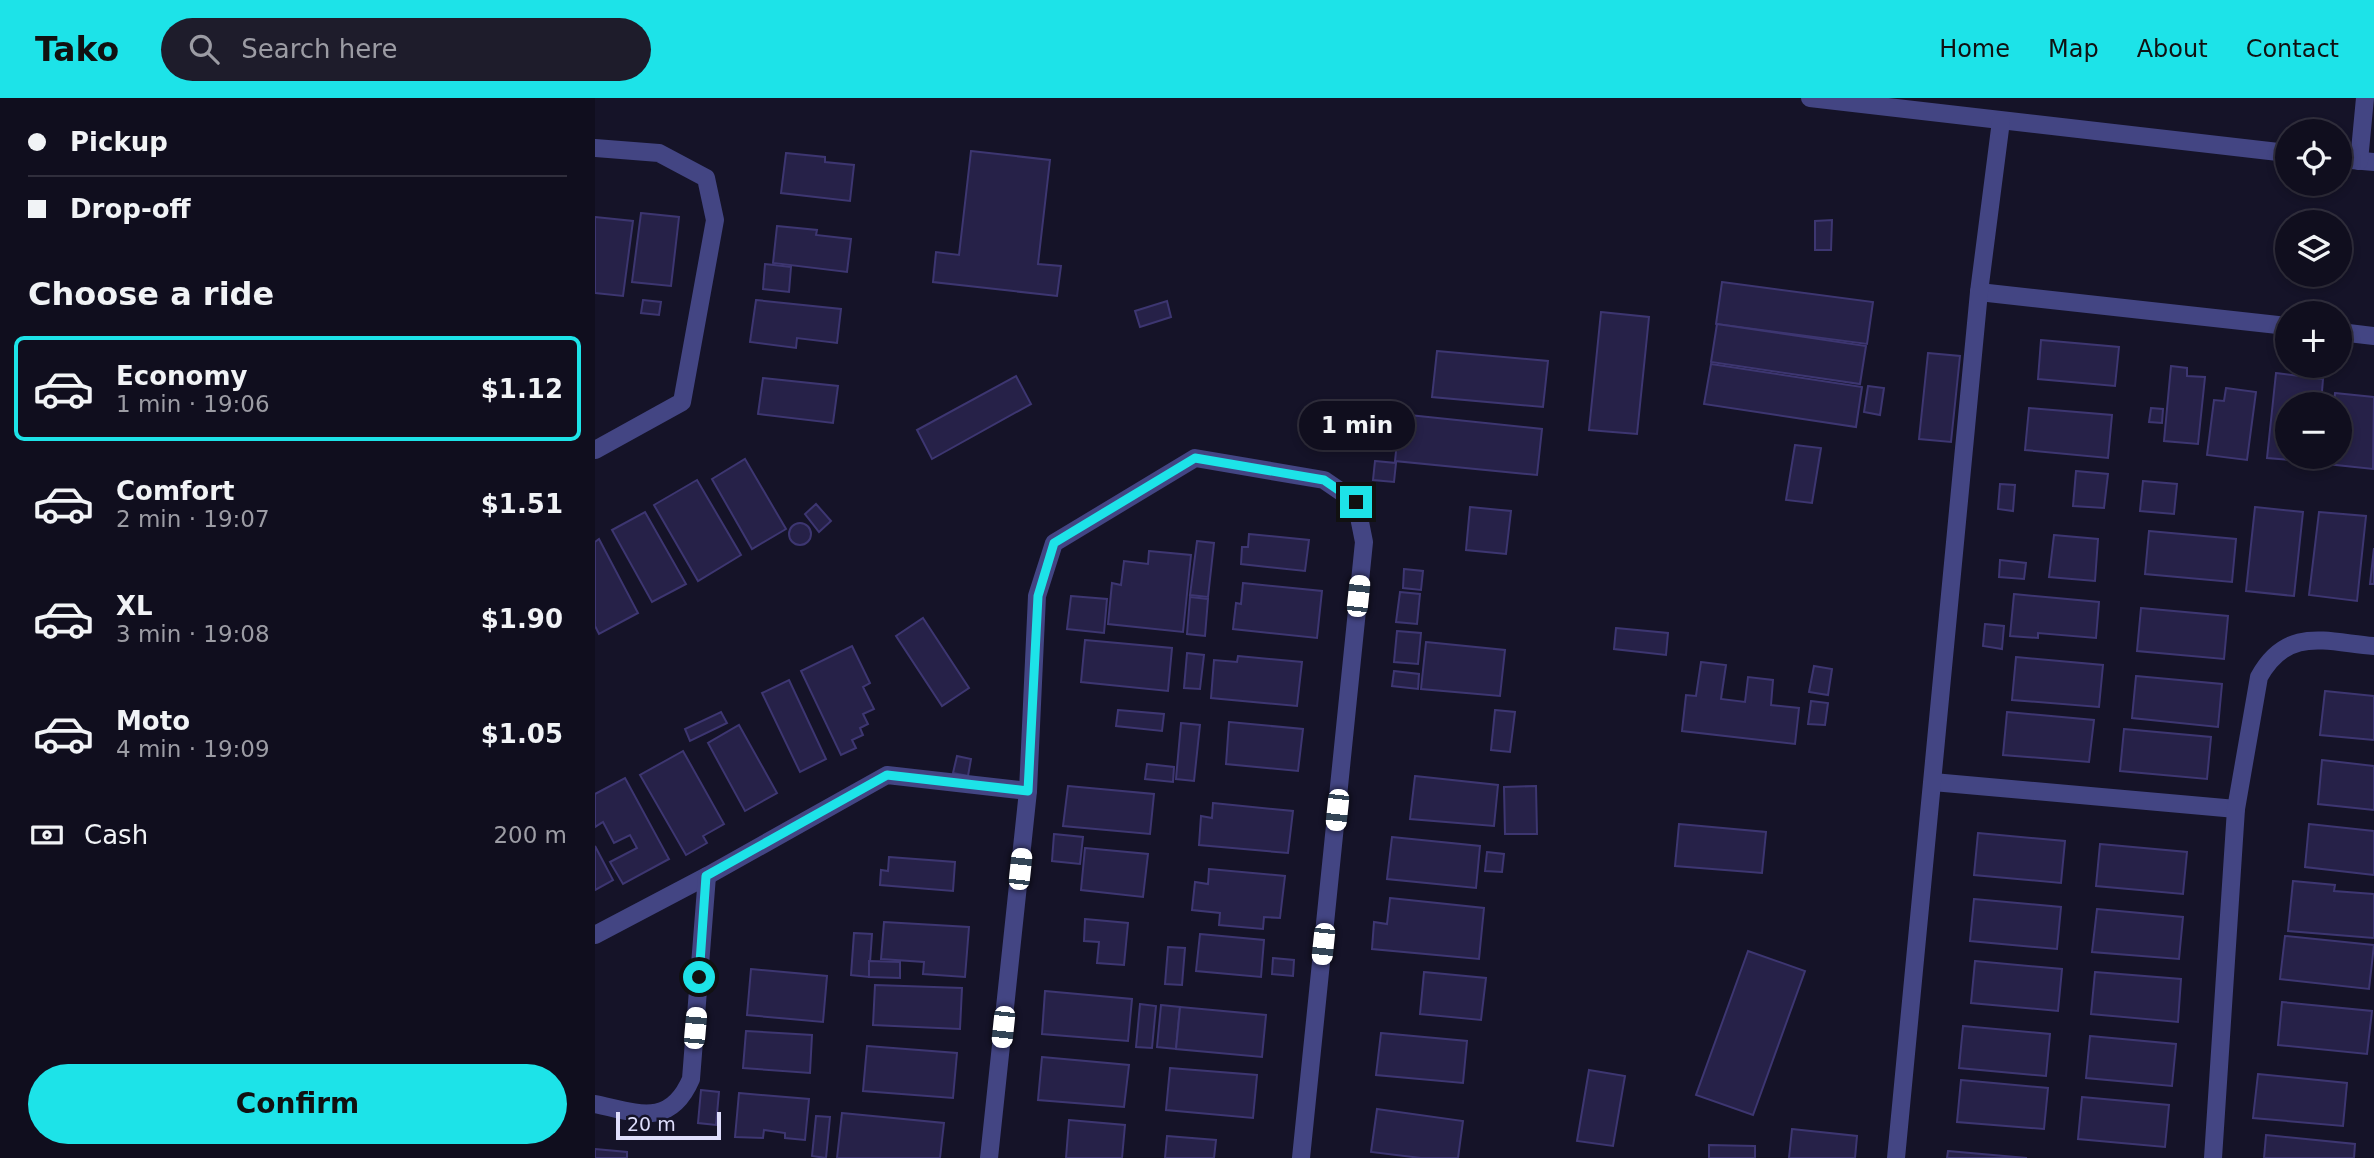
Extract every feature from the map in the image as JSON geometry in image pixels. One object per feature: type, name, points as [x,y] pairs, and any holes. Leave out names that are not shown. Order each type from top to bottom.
[{"type":"street","points":[[1810,98],[2275,152]]},
{"type":"street","points":[[2365,98],[2366,162]]},
{"type":"street","points":[[1896,1158],[1979,292],[2001,121]]},
{"type":"street","points":[[595,148],[659,153],[706,177],[715,219],[681,402],[595,450]]},
{"type":"street","points":[[1979,292],[2275,325]]},
{"type":"street","points":[[2352,333],[2374,336]]},
{"type":"street","points":[[989,1158],[1028,791],[1038,596],[1054,543],[1195,458],[1324,480],[1356,502],[1364,542],[1301,1158]]},
{"type":"street","points":[[2213,1158],[2236,808],[2259,677],[2282,648],[2301,640],[2374,646]]},
{"type":"street","points":[[595,935],[887,775],[1028,791]]},
{"type":"street","points":[[1933,782],[2236,808]]},
{"type":"street","points":[[595,1104],[646,1115],[667,1109],[684,1094],[691,1079],[706,876]]},
{"type":"building","points":[[971,151],[1050,160],[1038,264],[1061,266],[1057,296],[933,282],[936,252],[959,255]]},
{"type":"building","points":[[786,153],[825,157],[825,162],[854,165],[850,201],[781,193]]},
{"type":"building","points":[[641,213],[679,217],[671,286],[632,282]]},
{"type":"building","points":[[595,217],[633,221],[623,296],[595,293]]},
{"type":"building","points":[[1832,220],[1831,250],[1815,250],[1815,221]]},
{"type":"building","points":[[777,226],[817,230],[816,235],[851,239],[847,272],[773,263]]},
{"type":"building","points":[[765,264],[791,267],[789,292],[763,289]]},
{"type":"building","points":[[1722,282],[1873,302],[1867,344],[1716,324]]},
{"type":"building","points":[[643,300],[661,302],[659,315],[641,313]]},
{"type":"building","points":[[756,300],[841,309],[837,343],[797,338],[796,348],[750,342]]},
{"type":"building","points":[[1167,301],[1171,317],[1140,327],[1135,311]]},
{"type":"building","points":[[1601,312],[1649,317],[1637,434],[1589,430]]},
{"type":"building","points":[[1717,324],[1866,346],[1860,384],[1711,362]]},
{"type":"building","points":[[2041,340],[2119,347],[2115,386],[2038,379]]},
{"type":"building","points":[[1437,351],[1548,361],[1543,407],[1432,397]]},
{"type":"building","points":[[1928,353],[1960,356],[1951,442],[1919,439]]},
{"type":"building","points":[[1711,364],[1862,387],[1856,427],[1704,404]]},
{"type":"building","points":[[2171,366],[2187,368],[2187,376],[2205,377],[2198,444],[2164,441]]},
{"type":"building","points":[[1016,376],[1031,404],[932,459],[917,430]]},
{"type":"building","points":[[763,378],[838,386],[833,423],[758,414]]},
{"type":"building","points":[[2275,378],[2323,379],[2322,392],[2275,392],[2275,459],[2267,458]]},
{"type":"building","points":[[1868,386],[1884,388],[1880,415],[1864,412]]},
{"type":"building","points":[[2226,388],[2256,392],[2247,460],[2207,455],[2214,400],[2224,401]]},
{"type":"building","points":[[2352,395],[2374,397],[2373,469],[2352,467]]},
{"type":"building","points":[[2029,408],[2112,415],[2108,458],[2025,450]]},
{"type":"building","points":[[2151,408],[2163,409],[2162,423],[2149,422]]},
{"type":"building","points":[[1409,415],[1542,429],[1537,475],[1395,461],[1399,423],[1408,424]]},
{"type":"building","points":[[1795,445],[1821,448],[1812,503],[1786,500]]},
{"type":"building","points":[[745,459],[786,529],[752,549],[712,479]]},
{"type":"building","points":[[1375,461],[1396,463],[1394,482],[1373,480]]},
{"type":"building","points":[[2076,471],[2108,474],[2104,508],[2073,506]]},
{"type":"building","points":[[697,480],[741,555],[698,581],[654,505]]},
{"type":"building","points":[[2143,481],[2177,484],[2174,514],[2140,511]]},
{"type":"building","points":[[2000,484],[2015,485],[2013,511],[1998,509]]},
{"type":"building","points":[[816,504],[831,521],[819,532],[805,514]]},
{"type":"building","points":[[1470,507],[1511,511],[1506,554],[1466,550]]},
{"type":"building","points":[[2255,507],[2303,512],[2294,596],[2246,591]]},
{"type":"building","points":[[645,512],[686,584],[652,602],[612,530]]},
{"type":"building","points":[[2319,512],[2366,516],[2357,601],[2309,595]]},
{"type":"building","points":[[800,523],[808,526],[811,534],[808,542],[800,545],[792,542],[789,534],[792,526]]},
{"type":"building","points":[[2149,531],[2236,539],[2232,582],[2145,574]]},
{"type":"building","points":[[1249,534],[1309,540],[1305,571],[1241,564],[1242,547],[1248,547]]},
{"type":"building","points":[[2054,535],[2098,539],[2095,581],[2049,577]]},
{"type":"building","points":[[599,539],[638,613],[599,634],[595,626],[595,542]]},
{"type":"building","points":[[1197,541],[1214,543],[1208,597],[1190,595]]},
{"type":"building","points":[[2374,548],[2374,584],[2370,584]]},
{"type":"building","points":[[1149,551],[1191,555],[1183,632],[1108,624],[1112,583],[1121,585],[1124,561],[1148,564]]},
{"type":"building","points":[[2000,560],[2026,563],[2024,579],[1999,577]]},
{"type":"building","points":[[1404,569],[1423,571],[1421,590],[1403,588]]},
{"type":"building","points":[[1243,583],[1322,591],[1317,638],[1233,629],[1236,603],[1241,604]]},
{"type":"building","points":[[1400,592],[1420,594],[1417,624],[1396,622]]},
{"type":"building","points":[[2014,594],[2099,602],[2096,638],[2038,633],[2038,638],[2010,636]]},
{"type":"building","points":[[1071,596],[1107,599],[1104,633],[1067,629]]},
{"type":"building","points":[[1190,597],[1208,599],[1205,636],[1187,634]]},
{"type":"building","points":[[2141,608],[2228,616],[2224,659],[2137,651]]},
{"type":"building","points":[[923,618],[969,688],[942,706],[896,636]]},
{"type":"building","points":[[1985,624],[2004,626],[2002,649],[1983,646]]},
{"type":"building","points":[[1616,628],[1668,633],[1666,655],[1614,649]]},
{"type":"building","points":[[1397,631],[1421,633],[1418,664],[1394,662]]},
{"type":"building","points":[[1085,640],[1172,648],[1168,691],[1081,682]]},
{"type":"building","points":[[1426,642],[1505,650],[1500,696],[1421,689]]},
{"type":"building","points":[[852,646],[870,683],[863,687],[874,709],[863,714],[868,724],[860,728],[863,735],[852,740],[856,748],[841,755],[801,671]]},
{"type":"building","points":[[1187,653],[1204,655],[1200,689],[1184,688]]},
{"type":"building","points":[[1238,656],[1302,662],[1297,706],[1211,698],[1214,660],[1237,662]]},
{"type":"building","points":[[2016,657],[2103,665],[2099,707],[2012,700]]},
{"type":"building","points":[[1701,662],[1726,665],[1721,699],[1745,702],[1748,677],[1773,680],[1771,705],[1799,708],[1795,744],[1682,731],[1686,695],[1696,696]]},
{"type":"building","points":[[1814,666],[1832,669],[1828,695],[1809,692]]},
{"type":"building","points":[[1394,671],[1419,674],[1418,689],[1392,686]]},
{"type":"building","points":[[2136,676],[2222,684],[2218,727],[2132,718]]},
{"type":"building","points":[[789,680],[826,759],[800,772],[762,693]]},
{"type":"building","points":[[2325,691],[2374,696],[2374,740],[2320,735]]},
{"type":"building","points":[[1811,701],[1828,703],[1825,725],[1808,724]]},
{"type":"building","points":[[1118,710],[1164,714],[1162,731],[1116,726]]},
{"type":"building","points":[[1495,710],[1515,712],[1510,752],[1491,750]]},
{"type":"building","points":[[721,712],[727,723],[690,741],[685,729]]},
{"type":"building","points":[[2007,712],[2094,720],[2089,762],[2003,755]]},
{"type":"building","points":[[1229,722],[1303,729],[1298,771],[1226,764]]},
{"type":"building","points":[[1181,723],[1200,725],[1194,781],[1176,779]]},
{"type":"building","points":[[739,725],[777,793],[745,811],[708,743]]},
{"type":"building","points":[[2124,729],[2211,737],[2207,779],[2120,771]]},
{"type":"building","points":[[683,751],[724,824],[703,836],[707,843],[686,855],[640,775]]},
{"type":"building","points":[[957,756],[971,759],[968,776],[953,773]]},
{"type":"building","points":[[2322,760],[2374,766],[2374,810],[2318,804]]},
{"type":"building","points":[[1147,764],[1174,767],[1173,782],[1145,779]]},
{"type":"building","points":[[1415,776],[1498,785],[1494,826],[1410,819]]},
{"type":"building","points":[[625,778],[669,859],[623,884],[610,862],[637,848],[630,835],[614,843],[603,822],[595,827],[595,794]]},
{"type":"building","points":[[1068,786],[1154,794],[1150,834],[1063,826]]},
{"type":"building","points":[[1536,786],[1537,834],[1505,834],[1504,787]]},
{"type":"building","points":[[1213,803],[1293,811],[1288,853],[1199,845],[1201,816],[1212,818]]},
{"type":"building","points":[[1679,824],[1766,832],[1762,873],[1675,866]]},
{"type":"building","points":[[2309,824],[2374,831],[2374,875],[2305,867]]},
{"type":"building","points":[[1978,833],[2065,841],[2061,883],[1974,875]]},
{"type":"building","points":[[1054,834],[1083,837],[1080,864],[1052,861]]},
{"type":"building","points":[[1392,837],[1480,846],[1476,888],[1387,879]]},
{"type":"building","points":[[2100,844],[2187,852],[2183,894],[2096,886]]},
{"type":"building","points":[[595,846],[613,880],[595,890]]},
{"type":"building","points":[[1085,848],[1148,854],[1143,897],[1081,890]]},
{"type":"building","points":[[1487,852],[1504,854],[1502,872],[1485,871]]},
{"type":"building","points":[[889,857],[955,862],[953,891],[880,885],[881,870],[888,871]]},
{"type":"building","points":[[1209,869],[1285,876],[1280,918],[1264,917],[1263,929],[1219,925],[1220,913],[1192,910],[1195,882],[1208,884]]},
{"type":"building","points":[[2293,881],[2335,885],[2334,891],[2374,894],[2374,938],[2288,931]]},
{"type":"building","points":[[1390,898],[1484,908],[1479,959],[1372,949],[1374,922],[1387,924]]},
{"type":"building","points":[[1974,899],[2061,907],[2057,949],[1970,941]]},
{"type":"building","points":[[2097,909],[2183,917],[2179,959],[2092,952]]},
{"type":"building","points":[[1085,919],[1128,923],[1124,965],[1097,963],[1099,942],[1084,941]]},
{"type":"building","points":[[884,922],[969,927],[965,977],[923,974],[924,962],[881,959]]},
{"type":"building","points":[[854,933],[872,934],[869,977],[851,975]]},
{"type":"building","points":[[1200,934],[1264,940],[1261,977],[1196,971]]},
{"type":"building","points":[[2285,936],[2374,945],[2369,989],[2280,979]]},
{"type":"building","points":[[1168,947],[1185,948],[1182,985],[1165,984]]},
{"type":"building","points":[[1748,951],[1805,971],[1753,1115],[1696,1095]]},
{"type":"building","points":[[1273,958],[1294,960],[1293,976],[1272,974]]},
{"type":"building","points":[[869,961],[900,962],[900,978],[869,977]]},
{"type":"building","points":[[1975,961],[2062,969],[2058,1011],[1971,1003]]},
{"type":"building","points":[[751,969],[827,976],[823,1022],[747,1015]]},
{"type":"building","points":[[1424,972],[1486,978],[1481,1020],[1420,1014]]},
{"type":"building","points":[[2095,972],[2181,979],[2178,1022],[2091,1014]]},
{"type":"building","points":[[875,985],[962,988],[960,1029],[873,1025]]},
{"type":"building","points":[[1045,991],[1132,999],[1128,1041],[1042,1034]]},
{"type":"building","points":[[2282,1002],[2372,1011],[2367,1054],[2278,1045]]},
{"type":"building","points":[[1140,1004],[1156,1006],[1152,1048],[1136,1047]]},
{"type":"building","points":[[1161,1005],[1180,1007],[1176,1049],[1157,1047]]},
{"type":"building","points":[[1180,1007],[1266,1015],[1262,1057],[1176,1049]]},
{"type":"building","points":[[1963,1026],[2050,1034],[2046,1076],[1959,1068]]},
{"type":"building","points":[[746,1031],[812,1035],[810,1073],[743,1068]]},
{"type":"building","points":[[1381,1033],[1467,1041],[1463,1083],[1376,1075]]},
{"type":"building","points":[[2090,1036],[2176,1044],[2172,1086],[2086,1078]]},
{"type":"building","points":[[867,1046],[957,1053],[953,1098],[863,1091]]},
{"type":"building","points":[[1042,1057],[1129,1065],[1124,1107],[1038,1100]]},
{"type":"building","points":[[1170,1068],[1257,1075],[1253,1118],[1166,1110]]},
{"type":"building","points":[[1589,1070],[1625,1076],[1613,1146],[1577,1141]]},
{"type":"building","points":[[2258,1074],[2347,1083],[2343,1126],[2253,1118]]},
{"type":"building","points":[[1961,1080],[2048,1088],[2044,1129],[1957,1122]]},
{"type":"building","points":[[701,1090],[719,1092],[716,1125],[698,1123]]},
{"type":"building","points":[[739,1093],[809,1099],[805,1140],[785,1138],[785,1133],[764,1130],[763,1138],[735,1137]]},
{"type":"building","points":[[2082,1097],[2169,1105],[2165,1147],[2078,1139]]},
{"type":"building","points":[[1377,1109],[1463,1121],[1458,1158],[1421,1158],[1371,1152]]},
{"type":"building","points":[[842,1113],[944,1123],[940,1158],[837,1158]]},
{"type":"building","points":[[816,1116],[830,1117],[826,1158],[812,1156]]},
{"type":"building","points":[[1069,1120],[1125,1125],[1122,1158],[1066,1158]]},
{"type":"building","points":[[1792,1129],[1857,1136],[1855,1158],[1789,1158]]},
{"type":"building","points":[[2266,1135],[2355,1144],[2354,1158],[2264,1158]]},
{"type":"building","points":[[1167,1136],[1216,1140],[1214,1158],[1165,1158]]},
{"type":"building","points":[[1709,1145],[1755,1146],[1755,1158],[1709,1158]]},
{"type":"building","points":[[595,1149],[627,1152],[627,1158],[595,1158]]},
{"type":"building","points":[[1948,1151],[2027,1158],[1947,1158]]},
{"type":"route","points":[[699,977],[706,876],[887,775],[1028,791],[1038,596],[1054,543],[1195,458],[1324,480],[1356,502]]}]
